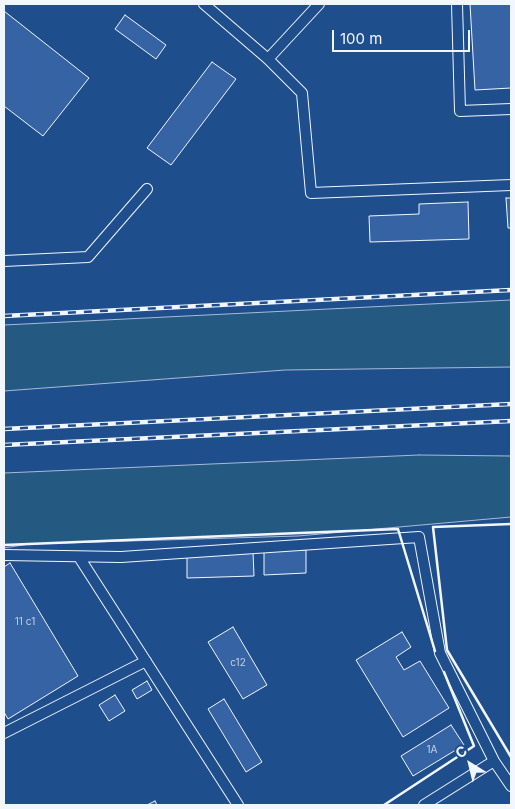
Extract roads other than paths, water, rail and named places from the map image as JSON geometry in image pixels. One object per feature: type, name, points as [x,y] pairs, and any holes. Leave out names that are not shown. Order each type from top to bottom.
[{"type":"street","points":[[204,4],[268,59],[302,94],[311,193],[511,185]]},
{"type":"street","points":[[268,59],[319,4]]},
{"type":"street","points":[[457,4],[460,111],[511,109]]},
{"type":"street","points":[[4,261],[88,257],[147,189]]},
{"type":"street","points":[[4,555],[121,558],[419,537],[440,654],[494,761],[511,786]]},
{"type":"street","points":[[79,557],[238,805]]},
{"type":"street","points":[[4,733],[146,661]]},
{"type":"street","points":[[424,805],[494,761]]},
{"type":"railway","points":[[4,316],[511,290]]},
{"type":"railway","points":[[4,429],[511,404]]},
{"type":"railway","points":[[4,445],[511,421]]}]
